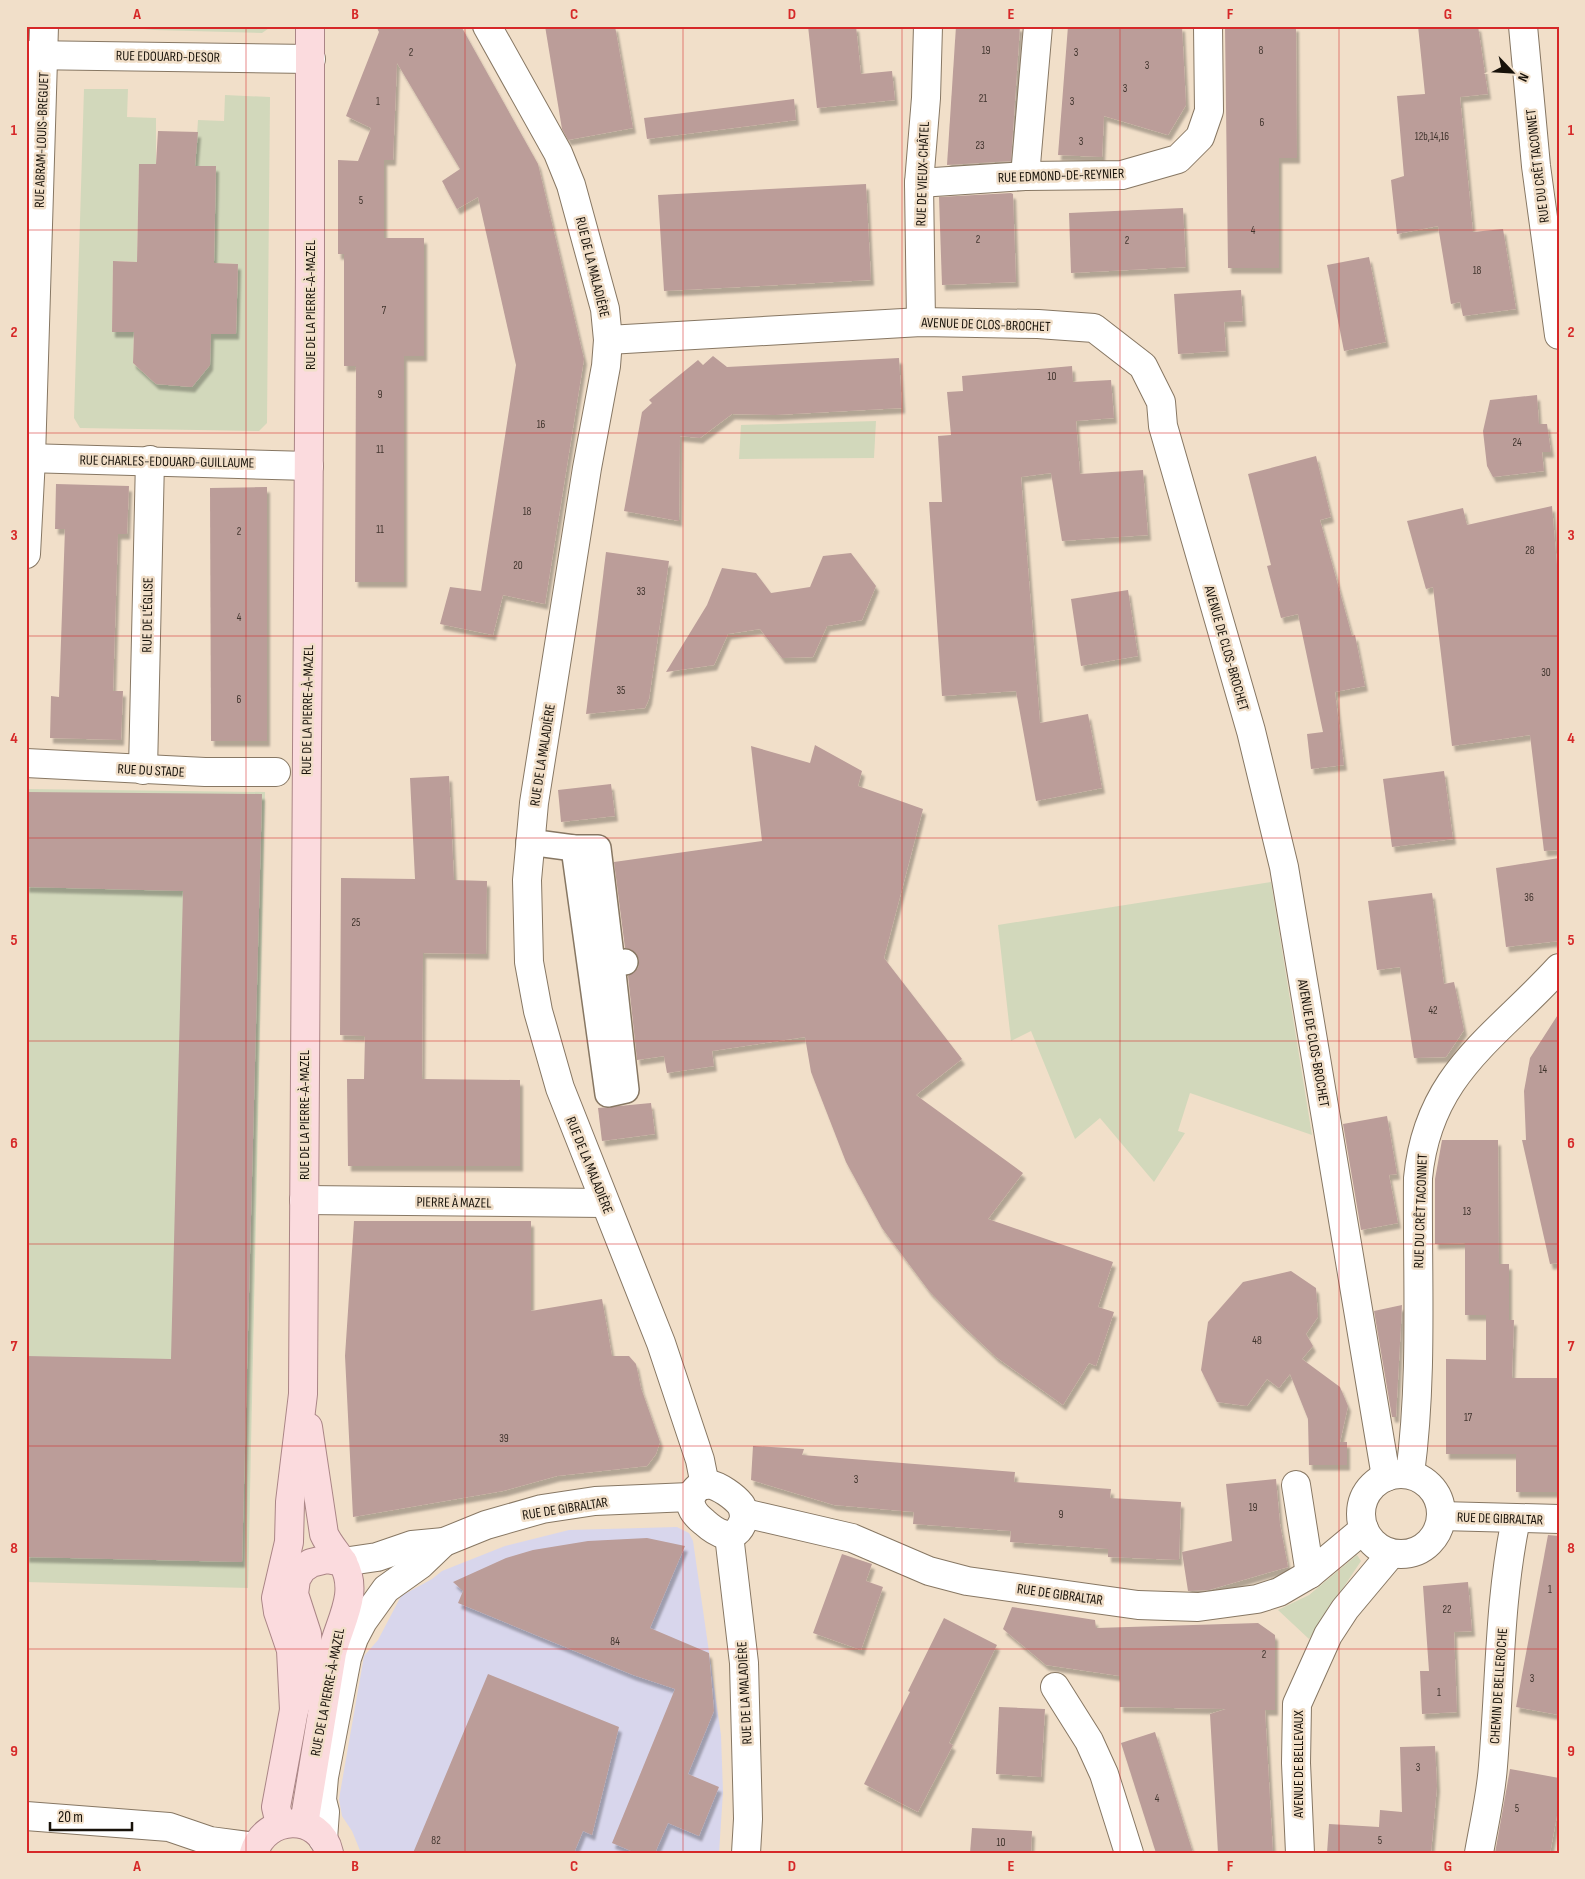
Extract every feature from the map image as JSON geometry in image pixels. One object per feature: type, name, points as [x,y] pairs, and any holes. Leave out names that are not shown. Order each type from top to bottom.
[{"type":"main road","name":"RUE DE LA PIERRE-À-MAZEL","points":[[294,1710],[291,1650],[278,1612],[276,1598],[290,1542],[290,1502],[303,1394],[310,26]]},
{"type":"main road","name":"RUE DE LA PIERRE-À-MAZEL","points":[[303,1394],[324,1534],[329,1546],[343,1562],[351,1590],[349,1604],[337,1631],[327,1684],[309,1835]]},
{"type":"main road","name":"RUE DE LA PIERRE-À-MAZEL","points":[[309,1835],[276,1807],[294,1710],[309,1665],[307,1634],[294,1594],[296,1579],[302,1569],[311,1563],[327,1559],[343,1562]]},
{"type":"main road","points":[[255,1850],[270,1829],[309,1835]]},
{"type":"street","name":"RUE ABRAM-LOUIS-BREGUET","points":[[26,554],[35,55],[44,26]]},
{"type":"street","name":"RUE DE LA MALADIÈRE","points":[[487,26],[558,153],[571,185],[605,309],[608,340],[606,366],[587,468],[534,803],[526,880],[530,962],[538,1010],[560,1088],[661,1343],[700,1460],[697,1491]]},
{"type":"street","name":"RUE DE VIEUX-CHÂTEL","points":[[921,322],[919,182],[926,98],[928,26]]},
{"type":"street","points":[[1025,176],[1038,26]]},
{"type":"street","name":"RUE EDMOND-DE-REYNIER","points":[[919,182],[1025,176],[1122,175],[1178,159],[1200,137],[1209,111],[1208,26]]},
{"type":"street","name":"RUE DU CRÊT TACONNET","points":[[1523,26],[1536,166],[1559,335]]},
{"type":"street","name":"RUE EDOUARD-DESOR","points":[[35,55],[311,59]]},
{"type":"street","name":"AVENUE DE CLOS-BROCHET","points":[[608,340],[921,322],[1038,324],[1094,328],[1143,366],[1160,402],[1163,426],[1252,731],[1284,867],[1398,1476]]},
{"type":"street","name":"RUE CHARLES-EDOUARD-GUILLAUME","points":[[29,458],[309,466]]},
{"type":"street","name":"RUE DE L'ÉGLISE","points":[[143,770],[150,460]]},
{"type":"street","name":"RUE DU STADE","points":[[26,763],[143,770],[276,772]]},
{"type":"street","points":[[530,842],[574,848],[598,848],[618,963],[626,1090],[608,1094],[574,848]]},
{"type":"street","name":"RUE DU CRÊT TACONNET","points":[[1398,1476],[1415,1436],[1418,1359],[1418,1178],[1421,1151],[1443,1092],[1463,1065],[1559,968]]},
{"type":"street","name":"PIERRE À MAZEL","points":[[304,1200],[604,1203]]},
{"type":"street","points":[[1398,1476],[1419,1478],[1430,1486],[1438,1498],[1441,1516],[1436,1534],[1422,1549],[1402,1555],[1391,1554],[1369,1538],[1364,1529],[1361,1508],[1365,1495],[1374,1484],[1398,1476]]},
{"type":"street","points":[[1296,1485],[1310,1574]]},
{"type":"street","points":[[717,1486],[740,1505],[736,1524],[717,1533],[693,1513],[690,1506],[697,1491],[717,1486]]},
{"type":"street","name":"RUE DE GIBRALTAR","points":[[343,1562],[377,1557],[412,1545],[444,1542],[495,1522],[542,1509],[605,1500],[697,1491]]},
{"type":"street","name":"RUE DE GIBRALTAR","points":[[1441,1516],[1559,1519]]},
{"type":"street","name":"CHEMIN DE BELLEROCHE","points":[[1479,1853],[1493,1768],[1497,1685],[1508,1557],[1516,1519]]},
{"type":"street","name":"RUE DE LA MALADIÈRE","points":[[736,1524],[744,1663],[748,1819],[746,1853]]},
{"type":"street","name":"RUE DE GIBRALTAR","points":[[736,1524],[852,1538],[930,1571],[967,1581],[1138,1605],[1198,1607],[1258,1599],[1279,1592],[1310,1574],[1364,1529]]},
{"type":"street","name":"RUE DE GIBRALTAR","points":[[386,1589],[421,1564],[444,1542]]},
{"type":"street","name":"AVENUE DE BELLEVAUX","points":[[1300,1853],[1296,1763],[1297,1704],[1328,1636],[1345,1609],[1391,1554]]},
{"type":"street","name":"RUE DE LA PIERRE-À-MAZEL","points":[[309,1835],[325,1812],[322,1800],[328,1753],[347,1658],[363,1621],[386,1589]]},
{"type":"street","points":[[327,1684],[328,1753]]},
{"type":"street","points":[[1056,1687],[1090,1741],[1104,1774],[1129,1853]]},
{"type":"street","points":[[26,1816],[169,1827],[210,1841],[255,1850]]},
{"type":"shaded area","points":[[677,1527],[689,1533],[693,1541],[721,1735],[723,1792],[719,1853],[361,1853],[352,1831],[342,1816],[339,1799],[364,1656],[378,1640],[401,1596],[432,1579],[442,1571],[505,1546],[569,1530]]},
{"type":"green space","points":[[113,26],[272,26],[262,33],[154,30]]},
{"type":"green space","points":[[84,89],[128,89],[127,117],[156,118],[156,164],[139,165],[137,262],[113,261],[112,331],[134,332],[133,363],[156,384],[192,387],[211,334],[236,334],[238,264],[214,263],[216,166],[195,166],[198,120],[224,121],[225,95],[270,97],[267,423],[259,431],[80,428],[74,418]]},
{"type":"green space","points":[[876,421],[874,458],[739,459],[741,425]]},
{"type":"green space","points":[[26,789],[265,792],[248,1588],[26,1582]]},
{"type":"green space","points":[[1271,882],[1312,1135],[1190,1093],[1178,1131],[1185,1133],[1154,1182],[1100,1118],[1075,1139],[1031,1031],[1011,1041],[998,925]]},
{"type":"green space","points":[[1357,1555],[1361,1561],[1309,1639],[1278,1610],[1309,1595]]},
{"type":"building","points":[[376,26],[461,26],[538,164],[584,359],[545,604],[503,595],[493,635],[440,624],[450,587],[481,591],[516,365],[478,197],[457,209],[442,181],[460,169],[397,63],[393,160],[384,160],[384,238],[424,238],[424,356],[404,356],[404,582],[355,582],[356,366],[344,366],[344,254],[338,254],[338,160],[358,161],[371,128],[346,116],[379,32]]},
{"type":"building","points":[[545,26],[615,26],[633,128],[568,140],[562,129]]},
{"type":"building","points":[[808,26],[856,26],[861,74],[892,71],[895,100],[817,108]]},
{"type":"building","points":[[956,26],[1020,26],[1011,161],[947,165]]},
{"type":"building","points":[[1068,26],[1182,26],[1186,105],[1168,135],[1104,116],[1102,157],[1058,155]]},
{"type":"building","points":[[1225,26],[1296,26],[1297,158],[1279,158],[1279,268],[1228,268]]},
{"type":"building","points":[[1418,26],[1478,26],[1488,94],[1460,97],[1473,232],[1503,229],[1516,309],[1463,316],[1460,302],[1451,304],[1438,226],[1397,234],[1391,180],[1404,176],[1397,96],[1425,94]]},
{"type":"building","points":[[794,99],[796,120],[647,139],[644,118]]},
{"type":"building","points":[[158,131],[198,132],[195,166],[216,166],[214,263],[238,264],[236,334],[211,334],[210,365],[192,387],[156,384],[133,363],[134,332],[112,332],[113,261],[137,262],[139,164],[156,164]]},
{"type":"building","points":[[866,184],[871,280],[664,291],[658,195]]},
{"type":"building","points":[[1013,194],[1016,282],[942,285],[939,197]]},
{"type":"building","points":[[1183,208],[1186,267],[1071,273],[1069,213]]},
{"type":"building","points":[[1369,257],[1386,342],[1344,351],[1327,265]]},
{"type":"building","points":[[1241,290],[1243,321],[1224,322],[1226,351],[1178,354],[1174,294]]},
{"type":"building","points":[[713,356],[727,367],[899,358],[902,408],[775,415],[732,414],[700,438],[680,436],[679,521],[624,511],[642,412],[652,403],[649,400],[698,360],[703,365]]},
{"type":"building","points":[[1072,366],[1073,382],[1111,380],[1114,418],[1076,421],[1080,474],[1143,470],[1148,535],[1062,541],[1051,473],[1021,477],[1040,723],[1088,714],[1102,788],[1036,801],[1016,691],[942,696],[929,502],[942,502],[938,436],[951,435],[947,392],[963,391],[962,376]]},
{"type":"building","points":[[1537,395],[1539,424],[1547,424],[1551,452],[1542,452],[1544,471],[1493,477],[1487,466],[1483,431],[1490,400]]},
{"type":"building","points":[[1316,456],[1331,517],[1320,520],[1352,636],[1355,635],[1365,686],[1335,692],[1344,765],[1311,769],[1307,734],[1323,732],[1298,614],[1281,618],[1267,566],[1271,565],[1248,474]]},
{"type":"building","points":[[56,484],[129,486],[127,534],[118,534],[113,691],[123,691],[121,740],[50,738],[51,696],[59,697],[65,529],[55,529]]},
{"type":"building","points":[[267,487],[267,741],[211,741],[210,488]]},
{"type":"building","points":[[1552,506],[1559,589],[1559,850],[1544,851],[1530,735],[1452,746],[1433,587],[1426,589],[1407,521],[1463,508],[1467,525]]},
{"type":"building","points":[[606,552],[669,561],[649,699],[645,708],[586,714]]},
{"type":"building","points":[[851,553],[876,586],[862,620],[827,626],[813,657],[782,658],[760,629],[728,634],[714,665],[666,672],[707,605],[722,568],[756,573],[771,593],[810,587],[823,556]]},
{"type":"building","points":[[1128,590],[1138,656],[1081,666],[1071,599]]},
{"type":"building","points":[[815,745],[862,771],[858,786],[923,809],[884,958],[962,1059],[916,1095],[1023,1173],[988,1219],[1113,1262],[1098,1307],[1114,1312],[1096,1366],[1089,1363],[1063,1405],[996,1357],[961,1324],[929,1291],[882,1228],[846,1162],[811,1072],[805,1037],[712,1051],[714,1066],[667,1073],[664,1056],[637,1060],[628,976],[638,968],[639,960],[636,953],[625,948],[614,862],[762,841],[751,746],[810,763]]},
{"type":"building","points":[[1444,771],[1453,839],[1392,847],[1383,779]]},
{"type":"building","points":[[449,776],[454,880],[487,881],[486,954],[423,953],[422,1079],[520,1080],[520,1166],[348,1166],[347,1079],[364,1079],[365,1036],[340,1035],[341,878],[415,879],[410,778]]},
{"type":"building","points":[[611,784],[615,816],[561,822],[558,790]]},
{"type":"building","points":[[26,792],[262,794],[242,1562],[26,1557],[26,1356],[171,1359],[183,891],[26,887]]},
{"type":"building","points":[[1559,858],[1559,941],[1506,947],[1496,868]]},
{"type":"building","points":[[1432,893],[1444,984],[1454,982],[1464,1030],[1446,1057],[1414,1058],[1400,967],[1377,970],[1368,901]]},
{"type":"building","points":[[1559,1013],[1559,1263],[1550,1264],[1522,1140],[1526,1140],[1524,1091],[1530,1058]]},
{"type":"building","points":[[651,1103],[655,1134],[602,1141],[598,1108]]},
{"type":"building","points":[[1387,1116],[1397,1174],[1389,1175],[1398,1223],[1361,1230],[1343,1124]]},
{"type":"building","points":[[1442,1140],[1498,1140],[1499,1264],[1509,1264],[1509,1320],[1514,1320],[1512,1378],[1559,1378],[1559,1492],[1516,1492],[1516,1454],[1446,1454],[1446,1359],[1486,1360],[1486,1315],[1465,1315],[1465,1243],[1435,1244],[1435,1179]]},
{"type":"building","points":[[354,1221],[531,1221],[531,1311],[602,1299],[612,1356],[629,1356],[636,1364],[641,1388],[660,1442],[656,1454],[647,1466],[557,1476],[503,1491],[353,1517],[345,1356]]},
{"type":"building","points":[[1291,1271],[1316,1288],[1318,1317],[1306,1334],[1313,1346],[1302,1359],[1340,1387],[1348,1406],[1340,1442],[1347,1442],[1347,1465],[1309,1465],[1308,1419],[1290,1374],[1279,1388],[1267,1379],[1247,1406],[1217,1402],[1201,1370],[1208,1322],[1243,1282]]},
{"type":"building","points":[[1402,1305],[1396,1417],[1392,1417],[1374,1311]]},
{"type":"building","points":[[753,1446],[804,1449],[802,1455],[1015,1472],[1014,1482],[1111,1489],[1110,1498],[1181,1502],[1179,1560],[1108,1557],[1108,1549],[1010,1542],[1011,1531],[913,1524],[914,1512],[834,1505],[751,1480]]},
{"type":"building","points":[[1276,1479],[1280,1524],[1288,1567],[1209,1590],[1188,1591],[1182,1552],[1232,1541],[1226,1484]]},
{"type":"building","points":[[1548,1535],[1559,1536],[1559,1715],[1516,1707]]},
{"type":"building","points":[[647,1538],[685,1546],[650,1628],[709,1653],[714,1711],[688,1774],[719,1787],[699,1836],[668,1823],[655,1853],[636,1853],[612,1843],[675,1689],[633,1675],[458,1603],[463,1591],[453,1582],[506,1558],[533,1550],[588,1541]]},
{"type":"building","points":[[842,1554],[872,1564],[866,1581],[883,1587],[861,1650],[813,1633]]},
{"type":"building","points":[[1468,1582],[1472,1631],[1454,1632],[1457,1712],[1422,1714],[1420,1671],[1429,1671],[1423,1586]]},
{"type":"building","points":[[1012,1607],[1095,1620],[1096,1628],[1258,1623],[1275,1635],[1275,1710],[1265,1710],[1273,1853],[1218,1853],[1210,1714],[1226,1709],[1120,1707],[1120,1676],[1046,1665],[1003,1629]]},
{"type":"building","points":[[944,1618],[997,1645],[949,1743],[953,1745],[918,1812],[864,1784]]},
{"type":"building","points":[[488,1674],[619,1727],[592,1835],[583,1831],[574,1853],[413,1853]]},
{"type":"building","points":[[999,1707],[1045,1709],[1041,1777],[996,1774]]},
{"type":"building","points":[[1155,1732],[1193,1853],[1156,1853],[1121,1743]]},
{"type":"building","points":[[1435,1746],[1437,1786],[1431,1853],[1327,1853],[1329,1824],[1379,1827],[1380,1810],[1402,1812],[1400,1747]]},
{"type":"building","points":[[1510,1769],[1559,1778],[1559,1805],[1550,1853],[1495,1853]]},
{"type":"building","points":[[972,1828],[1032,1831],[1031,1853],[970,1853]]}]
